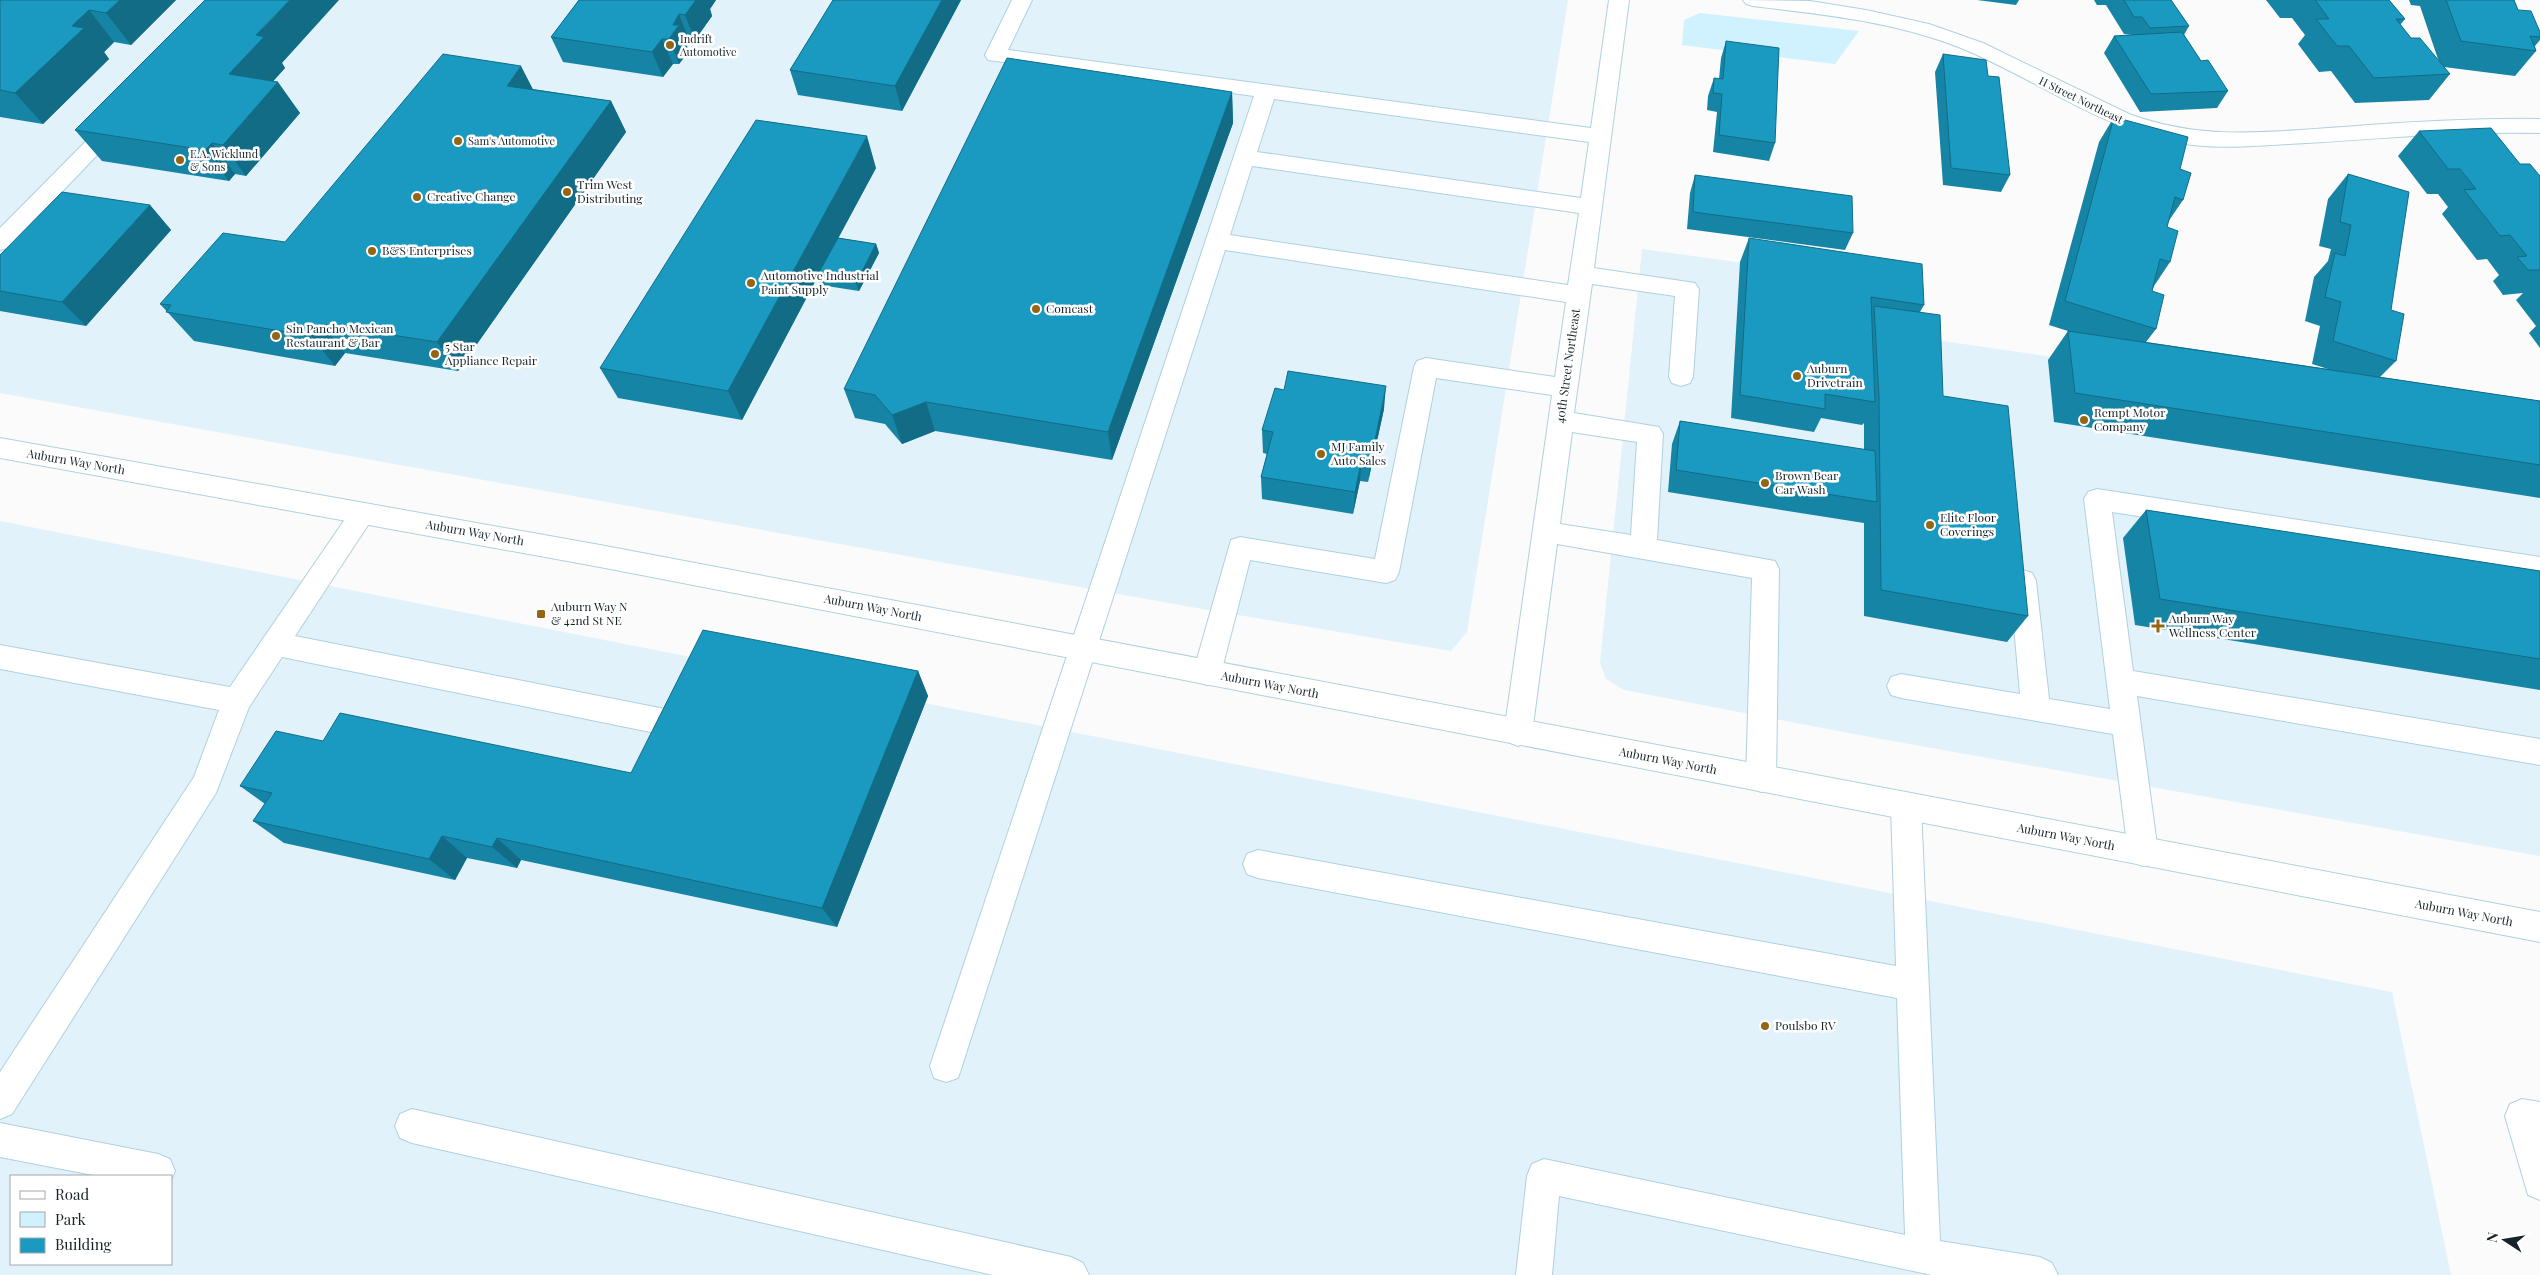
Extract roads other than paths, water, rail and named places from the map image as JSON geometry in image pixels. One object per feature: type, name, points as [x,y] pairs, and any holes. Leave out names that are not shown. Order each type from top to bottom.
[{"type":"main road","points":[[1022,0],[995,54],[1600,136]]},
{"type":"main road","name":"40th Street Northeast","points":[[1518,733],[1619,0]]},
{"type":"main road","name":"H Street Northeast","points":[[1753,0],[1854,13],[1938,33],[1978,47],[2119,119],[2156,132],[2191,138],[2241,140],[2483,126],[2540,126]]},
{"type":"main road","points":[[946,1066],[1266,91]]},
{"type":"main road","points":[[0,242],[134,104]]},
{"type":"main road","points":[[1245,158],[1591,207]]},
{"type":"main road","points":[[0,214],[31,210]]},
{"type":"main road","points":[[1217,242],[1580,284],[1688,289],[1681,377]]},
{"type":"main road","points":[[1207,673],[1240,548],[1386,572],[1426,367],[1565,388]]},
{"type":"main road","points":[[1561,421],[1650,434],[1643,548]]},
{"type":"main road","name":"Auburn Way North","points":[[0,448],[610,558],[2540,927]]},
{"type":"main road","points":[[2143,852],[2097,499],[2540,568]]},
{"type":"main road","points":[[0,1102],[206,784],[237,701],[363,513]]},
{"type":"main road","points":[[1546,532],[1766,569],[1761,779]]},
{"type":"main road","points":[[2020,553],[2036,709]]},
{"type":"main road","points":[[274,644],[665,722]]},
{"type":"main road","points":[[0,657],[237,701]]},
{"type":"main road","points":[[2121,681],[2540,752]]},
{"type":"main road","points":[[1901,686],[2126,724]]},
{"type":"main road","points":[[1906,806],[1923,1256]]},
{"type":"main road","points":[[1258,864],[1913,985]]},
{"type":"main road","points":[[2540,1119],[2522,1116],[2540,1183]]},
{"type":"main road","points":[[412,1126],[1071,1275]]},
{"type":"main road","points":[[0,1140],[158,1171]]},
{"type":"main road","points":[[1534,1275],[1544,1176],[1923,1256],[2040,1275]]},
{"type":"place","name":"Indrift Automotive","points":[[670,45]]},
{"type":"place","name":"Sam's Automotive","points":[[458,141]]},
{"type":"place","name":"E.A. Wicklund & Sons","points":[[180,160]]},
{"type":"place","name":"Trim West Distributing","points":[[567,192]]},
{"type":"place","name":"Creative Change","points":[[417,197]]},
{"type":"place","name":"B&S Enterprises","points":[[372,251]]},
{"type":"place","name":"Automotive Industrial Paint Supply","points":[[751,283]]},
{"type":"place","name":"Comcast","points":[[1036,309]]},
{"type":"place","name":"Sin Pancho Mexican Restaurant & Bar","points":[[276,336]]},
{"type":"place","name":"5 Star Appliance Repair","points":[[435,354]]},
{"type":"place","name":"Auburn Drivetrain","points":[[1797,376]]},
{"type":"place","name":"Rempt Motor Company","points":[[2084,420]]},
{"type":"place","name":"MJ Family Auto Sales","points":[[1321,454]]},
{"type":"place","name":"Brown Bear Car Wash","points":[[1765,483]]},
{"type":"place","name":"Elite Floor Coverings","points":[[1930,525]]},
{"type":"place","name":"Auburn Way N & 42nd St NE","points":[[541,614]]},
{"type":"place","name":"Auburn Way Wellness Center","points":[[2158,626]]},
{"type":"place","name":"Poulsbo RV","points":[[1765,1026]]}]
